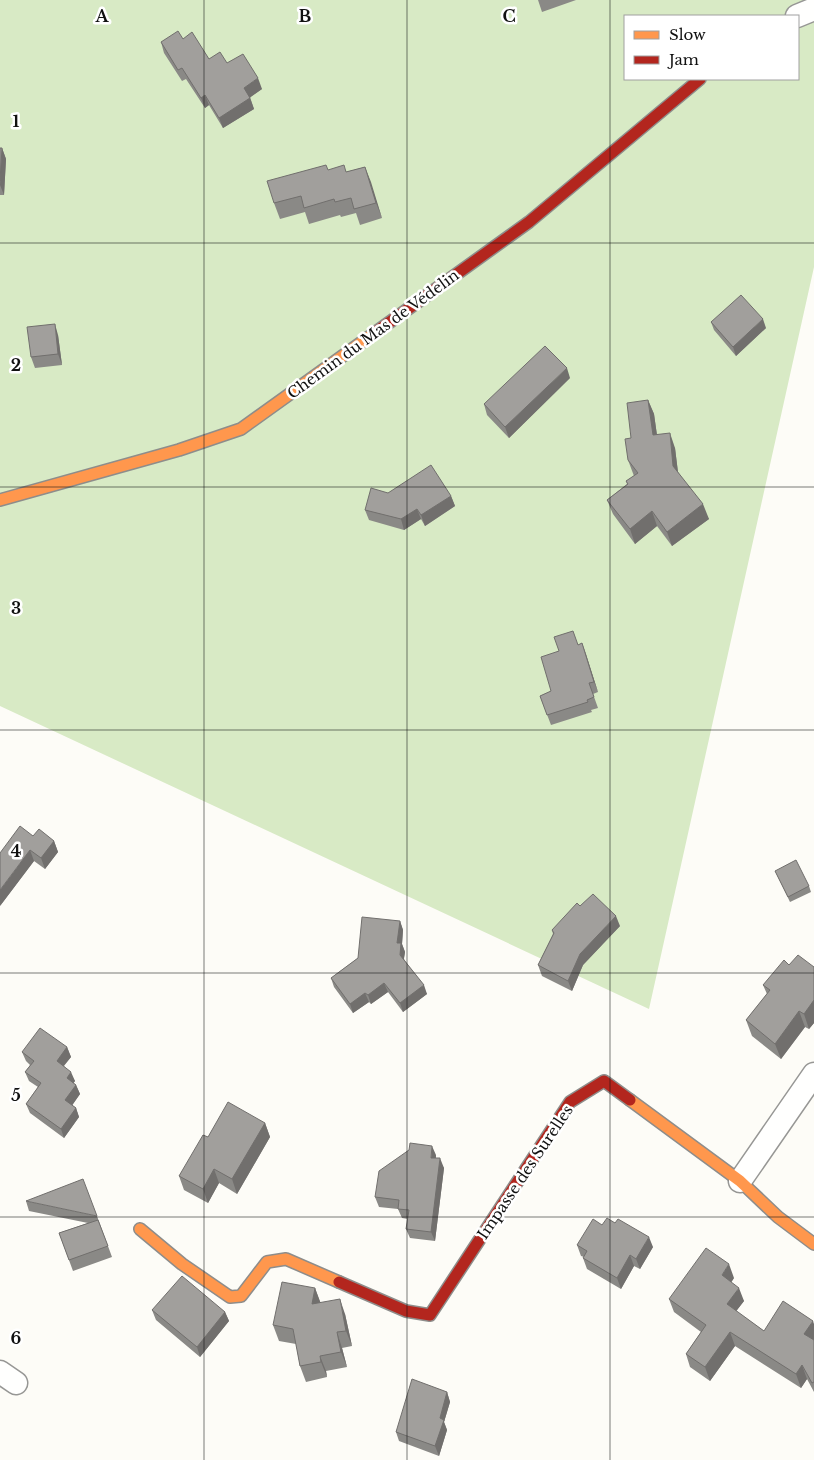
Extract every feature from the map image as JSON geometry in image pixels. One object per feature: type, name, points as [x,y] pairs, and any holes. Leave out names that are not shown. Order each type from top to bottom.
[{"type":"street","points":[[799,15],[814,9]]},
{"type":"street","name":"Chemin du Mas de Védelin","points":[[0,500],[179,450],[241,429],[529,222],[699,80]]},
{"type":"street","points":[[740,1181],[814,1074]]},
{"type":"street","name":"Impasse des Surelles","points":[[140,1229],[182,1264],[230,1297],[241,1296],[267,1262],[286,1258],[406,1311],[430,1315],[570,1102],[604,1081],[740,1181],[778,1217],[814,1244]]},
{"type":"green space","points":[[0,0],[814,0],[814,267],[649,1009],[0,706]]},
{"type":"building","points":[[178,31],[183,39],[192,32],[209,59],[220,52],[227,63],[243,54],[258,78],[244,88],[250,98],[219,118],[205,95],[201,98],[182,68],[178,70],[161,42]]},
{"type":"building","points":[[0,148],[2,148],[0,181]]},
{"type":"building","points":[[326,165],[328,170],[344,165],[346,172],[365,167],[376,203],[354,209],[351,198],[335,202],[334,199],[304,208],[301,196],[274,203],[267,181]]},
{"type":"building","points":[[741,295],[763,319],[733,347],[711,322]]},
{"type":"building","points":[[55,324],[58,354],[31,357],[27,327]]},
{"type":"building","points":[[545,346],[567,368],[505,427],[484,404]]},
{"type":"building","points":[[648,400],[653,435],[670,433],[673,466],[703,504],[667,532],[652,511],[630,529],[607,500],[628,484],[626,481],[638,473],[628,460],[625,439],[631,438],[627,403]]},
{"type":"building","points":[[431,465],[451,496],[421,515],[417,509],[401,519],[365,510],[371,488],[388,493]]},
{"type":"building","points":[[573,631],[578,645],[582,643],[594,682],[589,683],[594,697],[587,700],[588,702],[547,715],[540,696],[551,691],[541,657],[559,651],[554,637]]},
{"type":"building","points":[[20,826],[33,836],[39,829],[54,841],[41,858],[30,850],[0,890],[0,853]]},
{"type":"building","points":[[796,860],[809,886],[788,897],[775,871]]},
{"type":"building","points":[[593,894],[616,916],[580,954],[568,981],[538,965],[554,933],[552,930],[577,903],[580,906]]},
{"type":"building","points":[[362,917],[400,921],[397,943],[401,943],[400,955],[424,985],[400,1003],[384,983],[368,995],[365,993],[350,1004],[331,978],[358,958]]},
{"type":"building","points":[[798,955],[814,967],[814,1000],[804,1014],[799,1011],[775,1044],[746,1020],[770,990],[763,985],[784,960],[789,965]]},
{"type":"building","points":[[40,1028],[67,1047],[57,1061],[71,1072],[67,1078],[76,1085],[65,1100],[76,1108],[61,1129],[26,1104],[41,1083],[25,1072],[34,1061],[22,1052]]},
{"type":"building","points":[[228,1102],[265,1123],[232,1179],[214,1169],[203,1189],[179,1176],[203,1135],[208,1137]]},
{"type":"building","points":[[410,1143],[432,1146],[431,1158],[440,1158],[431,1232],[406,1229],[409,1210],[398,1209],[399,1200],[375,1197],[379,1171],[409,1150]]},
{"type":"building","points":[[83,1179],[97,1216],[26,1201]]},
{"type":"building","points":[[607,1218],[615,1223],[618,1219],[649,1237],[636,1259],[630,1255],[617,1278],[583,1258],[587,1251],[577,1245],[593,1219],[602,1225]]},
{"type":"building","points":[[98,1220],[108,1246],[69,1260],[59,1233]]},
{"type":"building","points":[[706,1248],[729,1264],[722,1275],[739,1288],[727,1304],[764,1331],[783,1301],[813,1321],[804,1334],[814,1340],[814,1382],[812,1383],[802,1365],[796,1374],[730,1332],[705,1367],[686,1354],[706,1325],[669,1299]]},
{"type":"building","points":[[182,1276],[225,1312],[197,1347],[152,1310]]},
{"type":"building","points":[[282,1282],[315,1288],[312,1304],[340,1299],[346,1331],[337,1332],[341,1352],[320,1356],[321,1362],[300,1366],[293,1329],[273,1325]]},
{"type":"building","points":[[412,1379],[447,1392],[440,1418],[444,1420],[435,1446],[396,1432]]},
{"type":"traffic: slow","points":[[0,500],[179,450],[241,429],[376,332]]},
{"type":"traffic: slow","points":[[630,1100],[740,1181],[778,1217],[814,1244]]},
{"type":"traffic: slow","points":[[140,1229],[182,1264],[230,1297],[241,1296],[267,1262],[286,1259],[339,1282]]},
{"type":"traffic: jam","points":[[376,332],[529,222],[699,80]]},
{"type":"traffic: jam","points":[[339,1282],[406,1311],[430,1315],[570,1102],[604,1081],[630,1100]]}]
